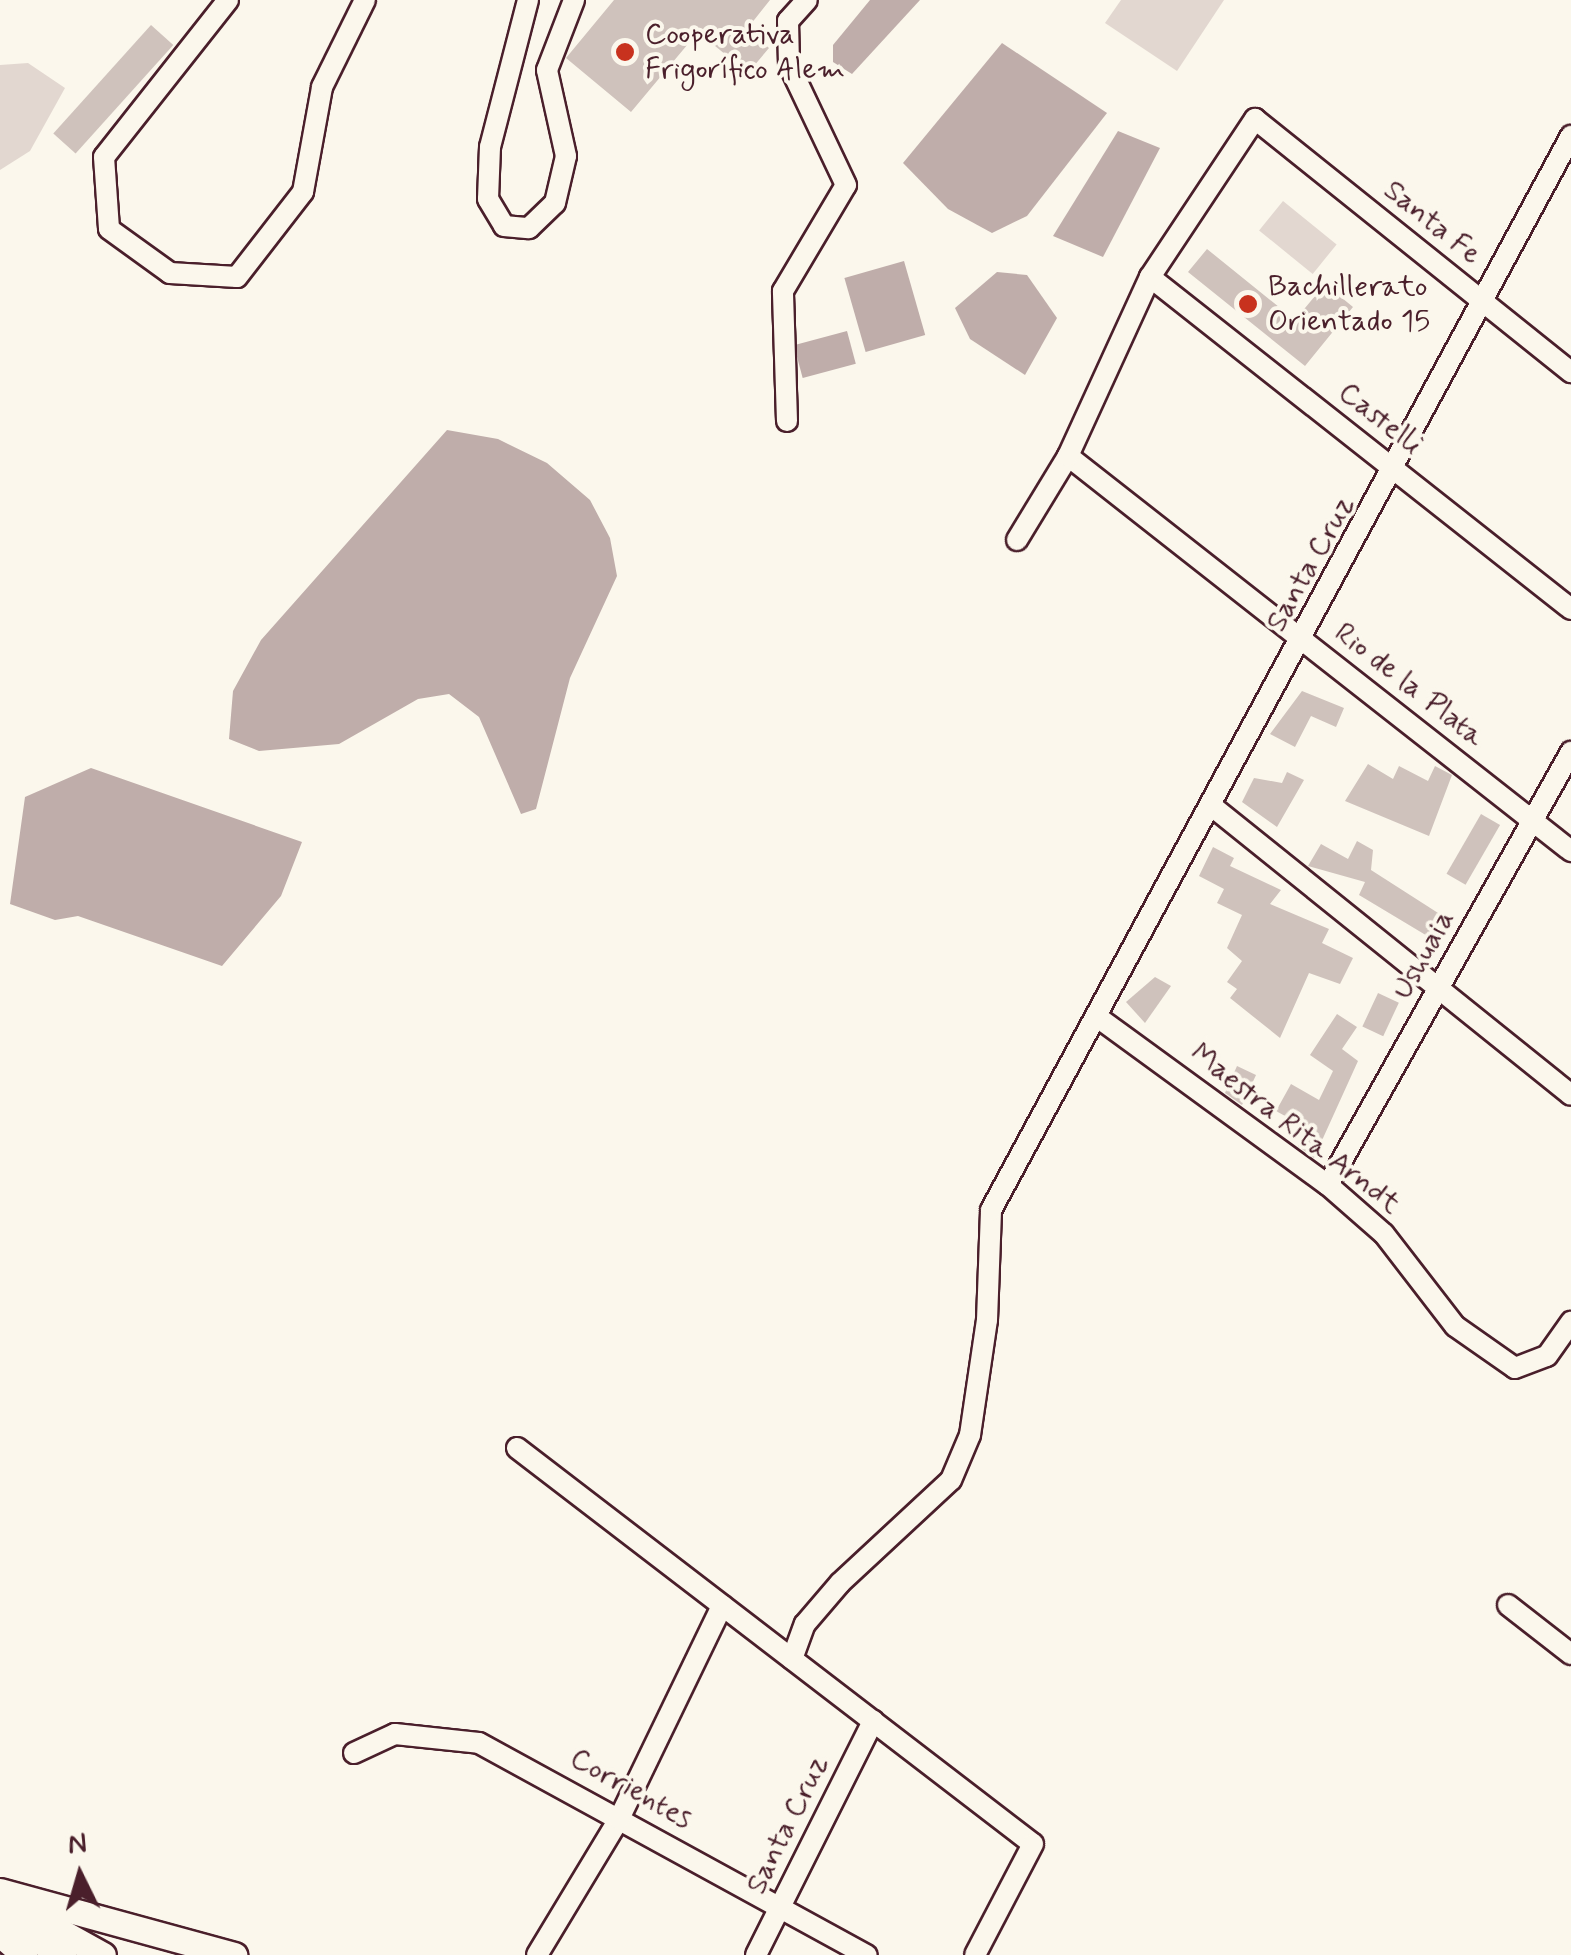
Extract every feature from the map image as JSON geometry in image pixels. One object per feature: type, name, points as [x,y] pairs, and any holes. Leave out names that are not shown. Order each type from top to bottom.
[{"type":"main road","points":[[0,1894],[207,1944],[234,1955]]},
{"type":"main road","points":[[0,1894],[103,1955]]},
{"type":"main road","points":[[0,1919],[64,1955]]},
{"type":"main road","points":[[0,1934],[24,1955]]},
{"type":"main road","points":[[168,1955],[207,1944]]},
{"type":"street","points":[[228,0],[104,157],[109,229],[170,273],[237,277],[303,192],[322,87],[365,0]]},
{"type":"street","points":[[528,0],[490,147],[488,199],[504,226],[529,228],[556,204],[566,156],[547,70],[574,0]]},
{"type":"street","points":[[787,420],[783,291],[846,185],[789,66],[788,21],[807,0]]},
{"type":"street","name":"Santa Fe","points":[[1150,278],[1255,119],[1571,372]]},
{"type":"street","name":"Santa Cruz","points":[[792,1659],[805,1624],[840,1582],[952,1480],[970,1435],[987,1320],[992,1210],[1100,1019],[1395,469],[1480,300],[1571,136]]},
{"type":"street","points":[[1016,540],[1068,456],[1150,278]]},
{"type":"street","name":"Castelli","points":[[1150,278],[1571,609]]},
{"type":"street","name":"Rio de la Plata","points":[[1068,456],[1571,850]]},
{"type":"street","name":"Ushuaia","points":[[1328,1186],[1571,752]]},
{"type":"street","points":[[1214,807],[1571,1095]]},
{"type":"street","name":"Maestra Rita Arndt","points":[[1100,1019],[1328,1186],[1384,1234],[1455,1326],[1515,1368],[1548,1356],[1571,1322]]},
{"type":"street","points":[[517,1448],[1032,1844],[975,1955]]},
{"type":"street","points":[[537,1955],[620,1819],[722,1606]]},
{"type":"street","points":[[1508,1606],[1571,1654]]},
{"type":"street","name":"Santa Cruz","points":[[756,1955],[873,1722]]},
{"type":"street","name":"Corrientes","points":[[354,1753],[395,1734],[480,1743],[867,1955]]},
{"type":"shaded area","points":[[870,0],[920,0],[852,74],[833,62],[833,45]]},
{"type":"shaded area","points":[[1121,0],[1224,0],[1177,71],[1105,23]]},
{"type":"shaded area","points":[[1002,43],[1107,113],[1027,216],[992,233],[948,209],[903,163]]},
{"type":"shaded area","points":[[28,63],[65,88],[30,151],[0,170],[0,65]]},
{"type":"shaded area","points":[[1118,131],[1160,148],[1103,257],[1053,236]]},
{"type":"shaded area","points":[[1283,201],[1337,244],[1313,274],[1259,231]]},
{"type":"shaded area","points":[[904,261],[925,335],[866,352],[844,278]]},
{"type":"shaded area","points":[[997,272],[1027,275],[1057,318],[1025,375],[970,339],[955,308]]},
{"type":"shaded area","points":[[847,331],[856,364],[803,378],[794,345]]},
{"type":"shaded area","points":[[447,430],[498,439],[547,463],[590,500],[610,538],[617,576],[570,678],[536,809],[521,814],[479,717],[449,694],[418,699],[339,744],[259,751],[229,739],[233,691],[261,640]]},
{"type":"shaded area","points":[[91,768],[302,842],[281,896],[222,966],[78,916],[55,920],[10,904],[25,797]]},
{"type":"building","name":"Cooperativa Frigorífico Alem","points":[[614,0],[770,0],[747,29],[769,48],[748,73],[698,32],[631,112],[566,58]]},
{"type":"building","points":[[151,25],[173,45],[76,154],[53,133]]},
{"type":"building","points":[[1207,249],[1295,320],[1325,284],[1353,307],[1305,366],[1188,272]]},
{"type":"building","points":[[1302,691],[1344,708],[1336,727],[1311,716],[1295,747],[1270,734]]},
{"type":"building","points":[[1368,764],[1393,779],[1399,766],[1428,781],[1435,766],[1452,775],[1429,836],[1345,801]]},
{"type":"building","points":[[1287,772],[1304,780],[1277,827],[1242,802],[1254,778],[1282,783]]},
{"type":"building","points":[[1481,814],[1500,825],[1466,885],[1446,874]]},
{"type":"building","points":[[1357,841],[1373,850],[1371,870],[1449,920],[1439,943],[1359,895],[1365,882],[1308,866],[1321,844],[1348,859]]},
{"type":"building","points":[[1213,847],[1234,858],[1230,866],[1281,890],[1270,904],[1329,929],[1322,943],[1353,958],[1340,984],[1309,973],[1280,1038],[1230,998],[1237,989],[1227,982],[1242,961],[1227,948],[1242,915],[1217,903],[1224,889],[1199,876]]},
{"type":"building","points":[[1155,977],[1171,986],[1145,1023],[1126,1002]]},
{"type":"building","points":[[1378,993],[1399,1003],[1383,1036],[1362,1027]]},
{"type":"building","points":[[1337,1014],[1357,1027],[1342,1049],[1358,1061],[1314,1158],[1298,1146],[1307,1128],[1276,1111],[1291,1084],[1319,1100],[1333,1071],[1310,1055]]},
{"type":"building","points":[[1237,1066],[1256,1075],[1242,1105],[1225,1093]]},
{"type":"place","name":"Cooperativa Frigorífico Alem","points":[[625,52]]},
{"type":"place","name":"Bachillerato Orientado 15","points":[[1248,304]]}]
